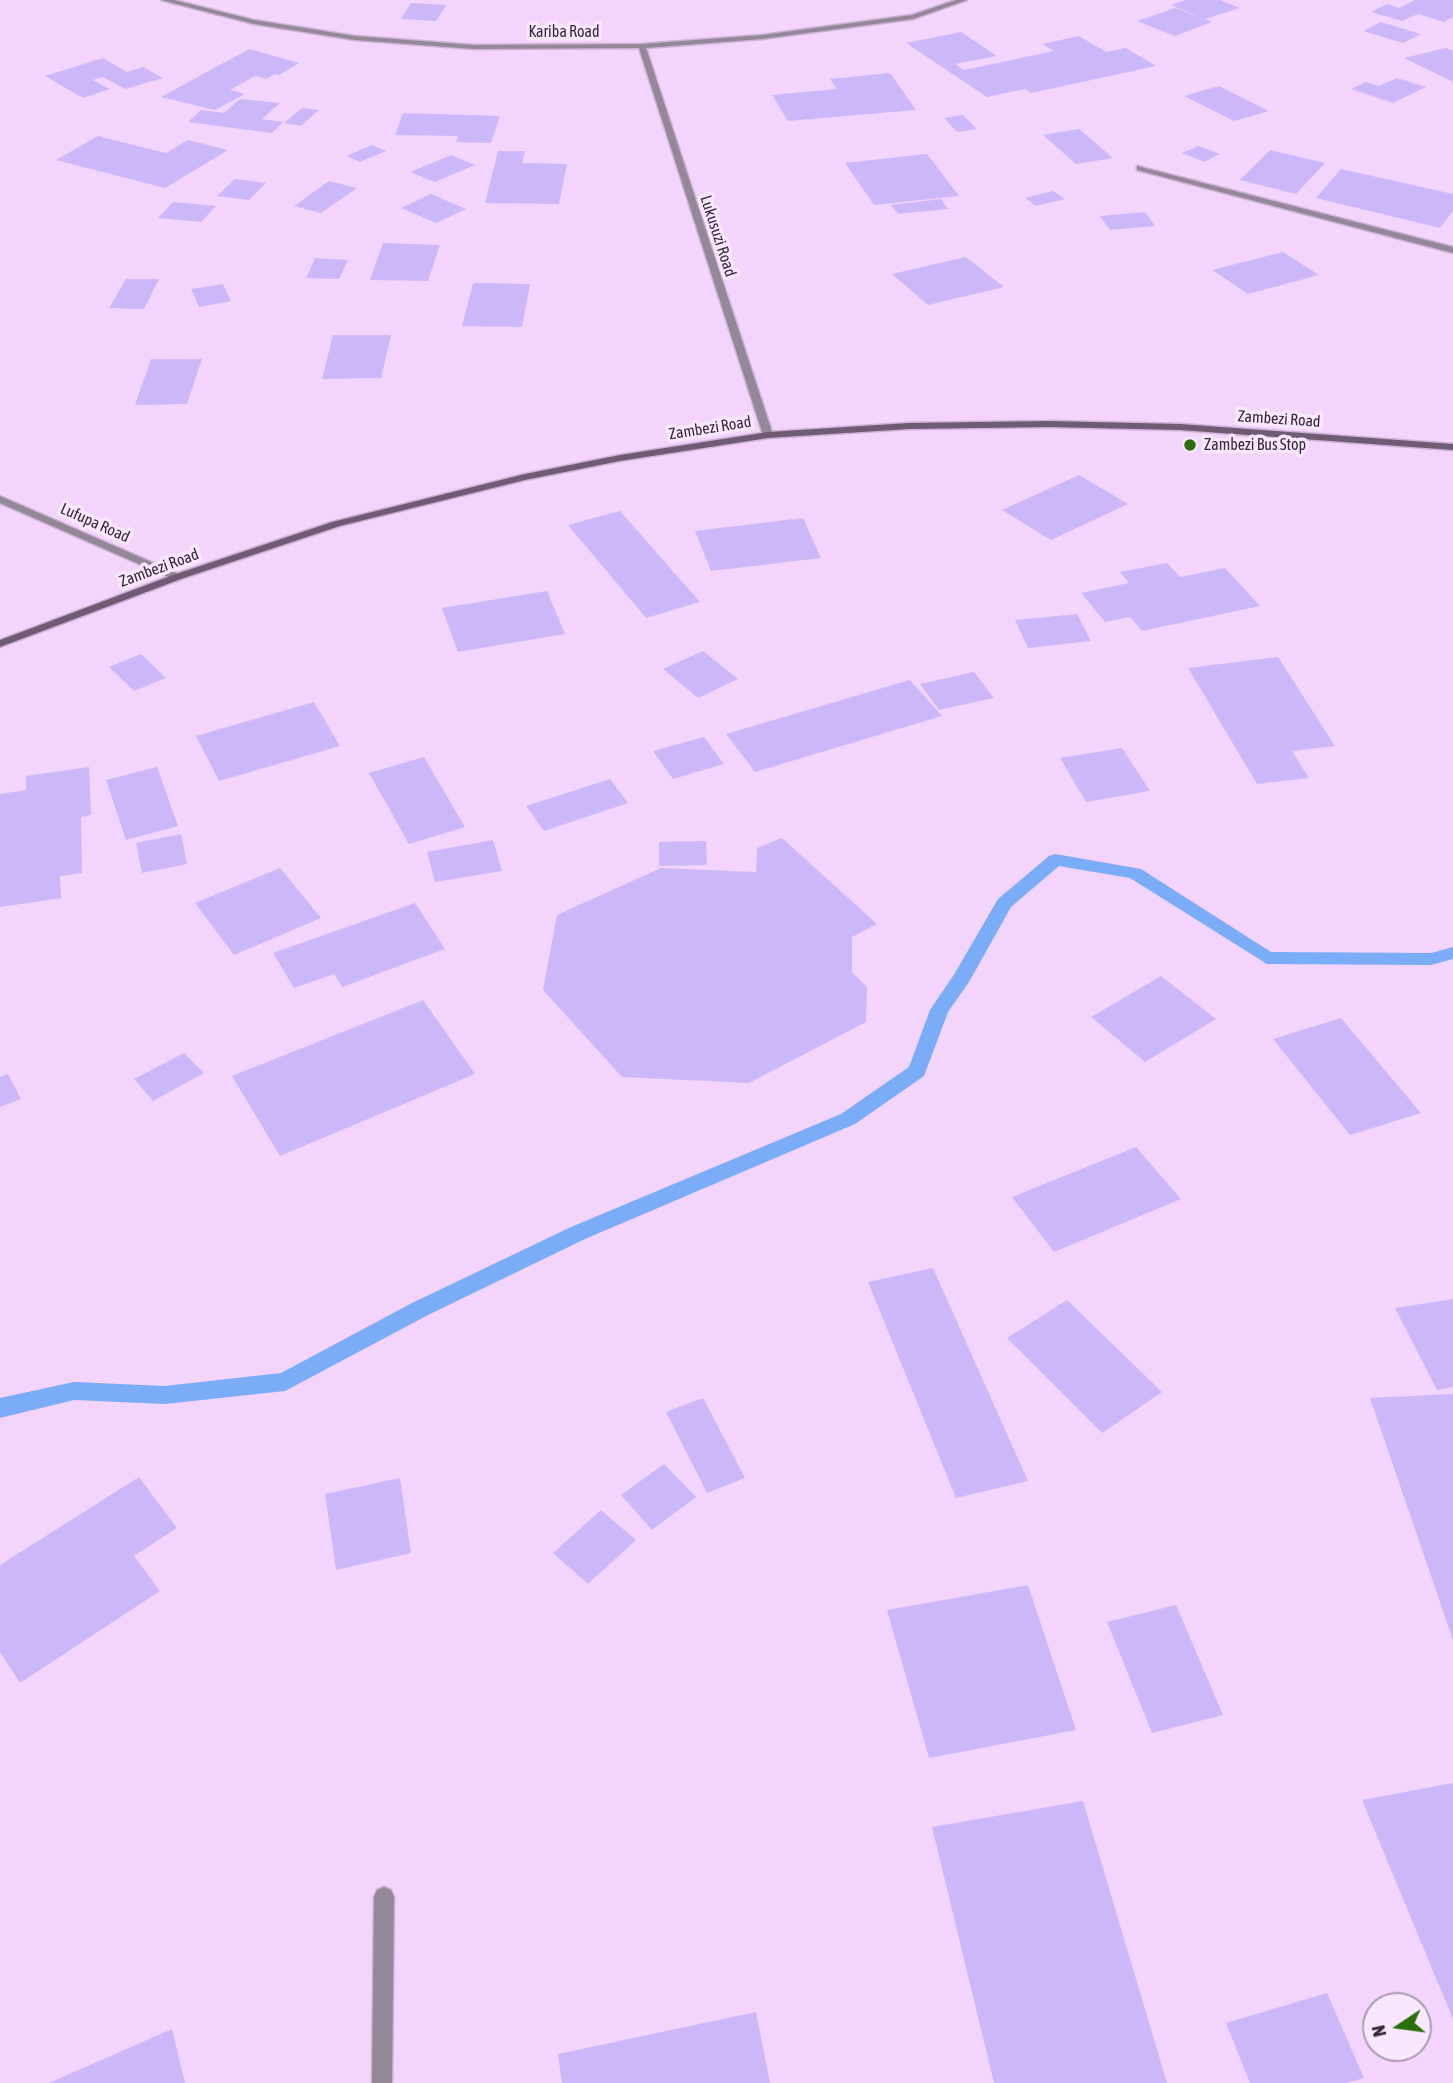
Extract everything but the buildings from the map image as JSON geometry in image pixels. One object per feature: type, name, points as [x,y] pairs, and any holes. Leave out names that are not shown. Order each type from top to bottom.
[{"type":"main road","name":"Zambezi Road","points":[[0,644],[177,577],[336,524],[459,492],[620,458],[768,435],[909,426],[1049,424],[1180,427],[1453,447]]},
{"type":"street","name":"Kariba Road","points":[[165,0],[254,22],[355,38],[474,47],[642,46],[762,37],[913,17],[964,0]]},
{"type":"street","name":"Lukusuzi Road","points":[[642,46],[768,435]]},
{"type":"street","points":[[1140,168],[1453,250]]},
{"type":"street","name":"Lufupa Road","points":[[0,499],[177,577]]},
{"type":"street","points":[[382,2083],[384,1897]]},
{"type":"waterway","points":[[0,1408],[74,1391],[165,1395],[285,1382],[420,1309],[578,1233],[848,1119],[917,1071],[939,1010],[962,977],[1004,903],[1055,860],[1135,873],[1267,958],[1431,959],[1453,953]]},
{"type":"place","name":"Zambezi Bus Stop","points":[[1190,445]]}]
